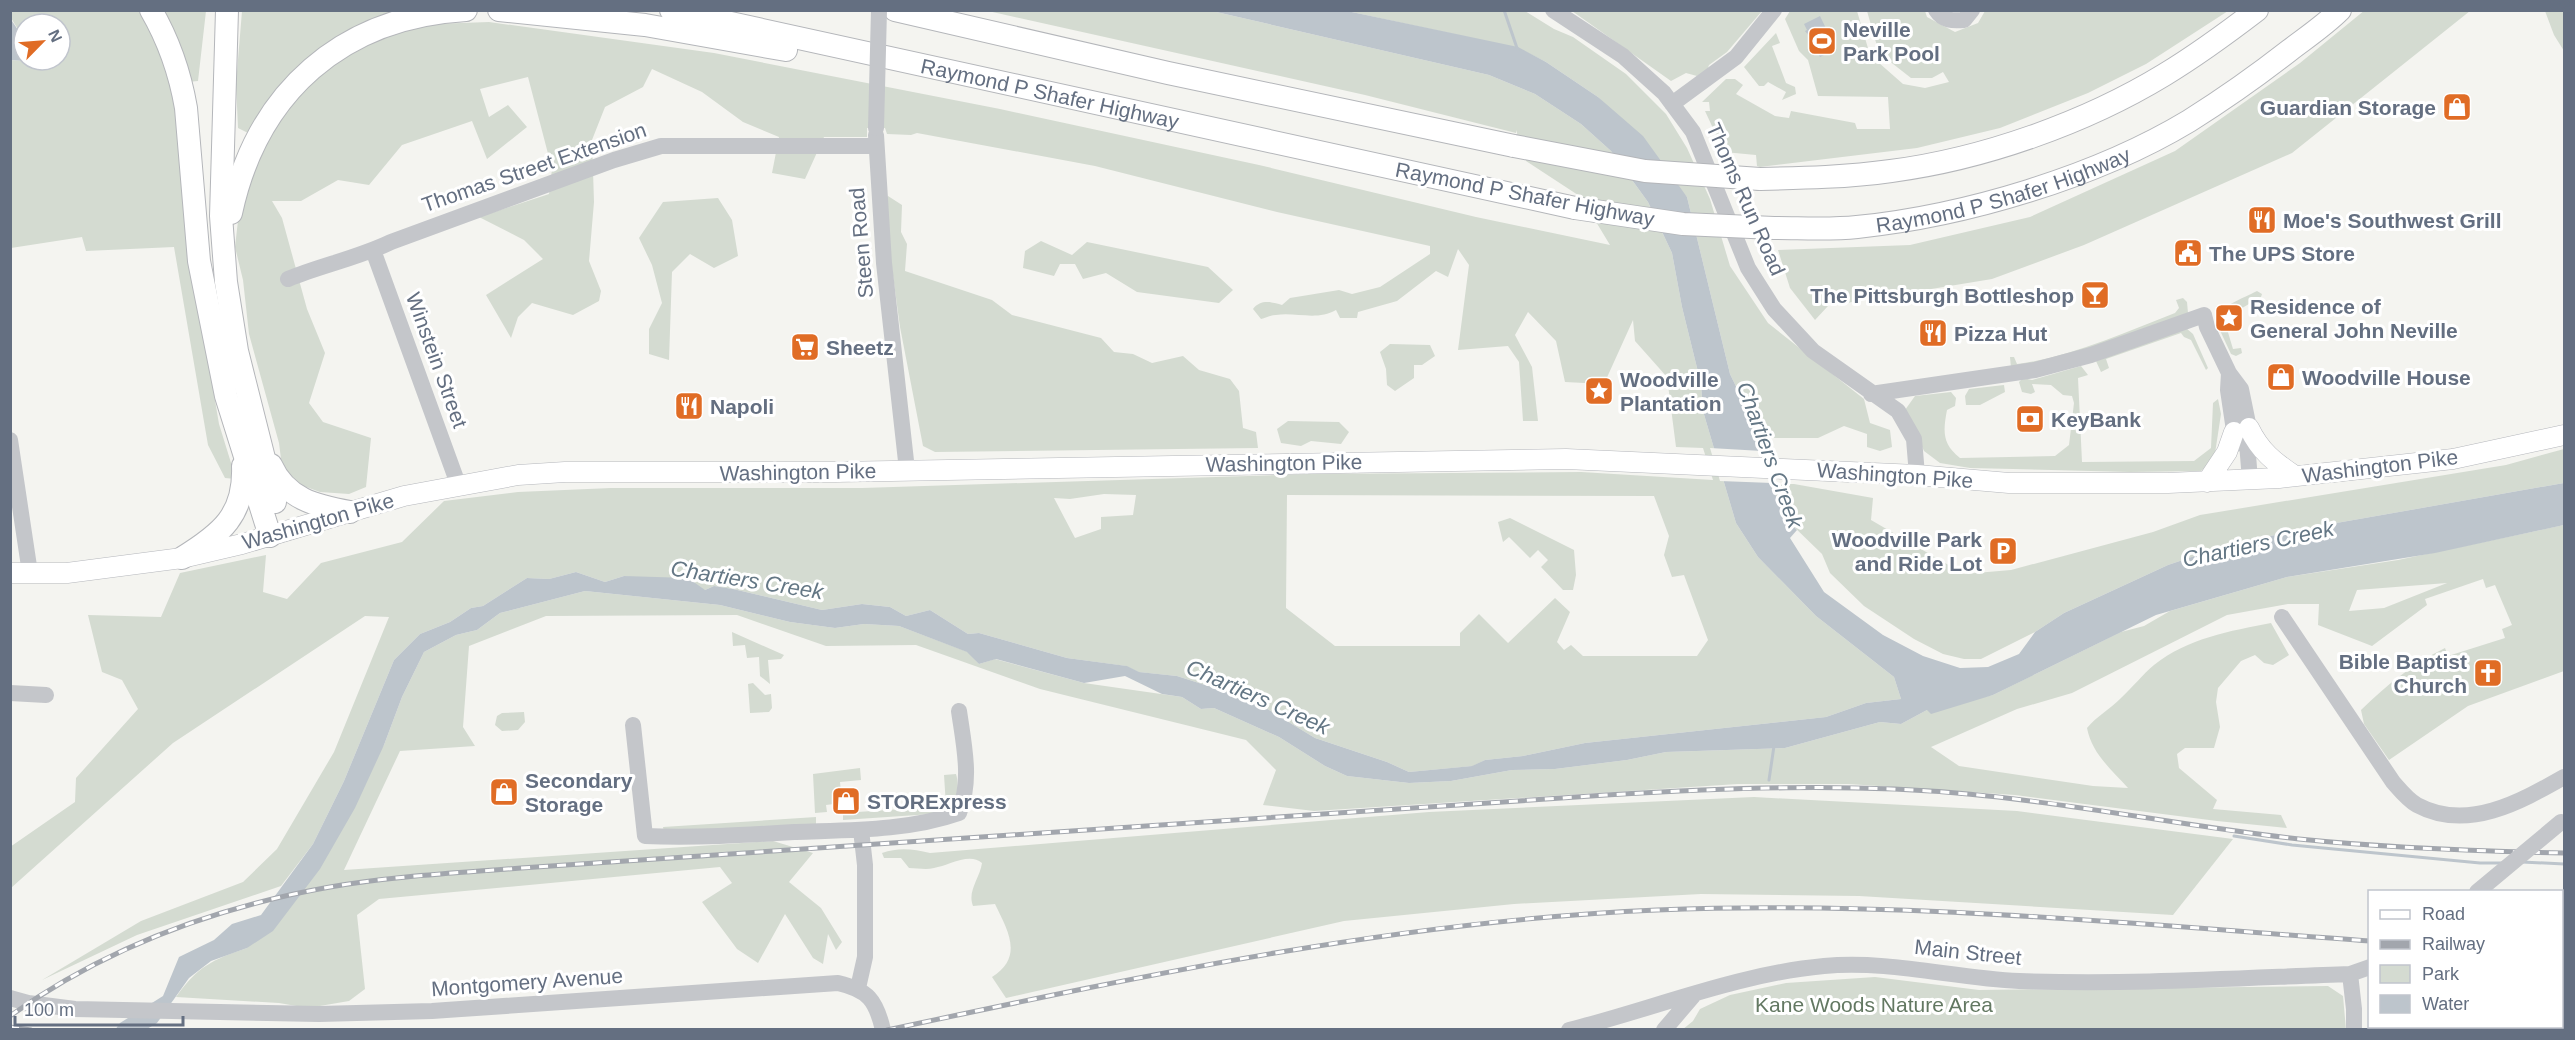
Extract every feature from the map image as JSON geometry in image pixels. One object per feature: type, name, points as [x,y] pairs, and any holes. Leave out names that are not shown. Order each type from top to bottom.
[{"type":"highway","points":[[151,10],[172,54],[182,85],[199,261],[226,396],[270,486],[277,534]]},
{"type":"highway","points":[[208,299],[207,179],[215,10]]},
{"type":"highway","points":[[182,558],[220,532],[238,507],[251,447],[230,312],[221,216],[227,10]]},
{"type":"highway","points":[[225,259],[232,206],[247,156],[273,110],[304,75],[347,43],[380,27],[437,12],[466,10]]},
{"type":"highway","points":[[499,10],[645,25],[856,64],[999,95],[1172,121]]},
{"type":"highway","name":"Raymond P Shafer Highway","points":[[671,10],[1575,208],[1683,224],[1774,228],[1855,227],[1912,219],[1985,204],[2042,186],[2121,155],[2188,122],[2254,78],[2340,10]]},
{"type":"highway","name":"Raymond P Shafer Highway","points":[[895,10],[1168,73],[1514,146],[1645,171],[1760,179],[1828,177],[1892,171],[1945,161],[2015,142],[2064,124],[2162,76],[2208,47],[2258,10]]},
{"type":"highway","points":[[251,447],[286,488],[298,498],[319,506],[350,512]]},
{"type":"main road","points":[[2207,482],[2242,430],[2272,461],[2295,476]]},
{"type":"main road","name":"Washington Pike","points":[[10,573],[67,573],[182,558],[277,534],[402,497],[459,484],[565,472],[908,470],[1566,459],[1775,467],[2009,483],[2207,482],[2244,481],[2453,459],[2565,435]]},
{"type":"street","name":"Steen Road","points":[[879,10],[876,146],[884,263],[908,470]]},
{"type":"street","name":"Thoms Run Road","points":[[1553,10],[1623,56],[1652,81],[1672,104],[1693,132],[1748,268],[1774,309],[1813,351],[1898,411],[1914,439],[1917,475]]},
{"type":"street","points":[[1672,104],[1736,57],[1767,22],[1774,10]]},
{"type":"street","points":[[1936,10],[1939,15],[1951,21],[1964,20],[1972,10]]},
{"type":"street","name":"Thomas Street Extension","points":[[288,279],[661,146],[876,146]]},
{"type":"street","name":"Winstein Street","points":[[373,250],[459,484]]},
{"type":"street","points":[[1871,394],[2035,370],[2091,355],[2204,315],[2206,327],[2229,374],[2228,390],[2247,443],[2244,481]]},
{"type":"street","points":[[1898,411],[1916,386]]},
{"type":"street","points":[[10,440],[30,573]]},
{"type":"street","points":[[2282,617],[2393,782],[2416,804],[2433,810],[2466,816],[2482,814],[2519,802],[2565,777]]},
{"type":"street","points":[[10,693],[46,695]]},
{"type":"street","points":[[633,725],[645,836],[677,837],[861,830],[940,820],[959,813],[965,796],[967,777],[959,711]]},
{"type":"street","points":[[2478,890],[2563,821]]},
{"type":"street","points":[[861,830],[866,957],[858,988],[871,998],[879,1013],[883,1029]]},
{"type":"street","name":"Main Street","points":[[1569,1029],[1754,978],[1825,966],[1871,965],[2016,981],[2099,982],[2350,974],[2368,967]]},
{"type":"street","points":[[2350,974],[2354,1029]]},
{"type":"street","name":"Montgomery Avenue","points":[[10,998],[28,1004],[89,1010],[319,1014],[432,1011],[838,983],[858,988]]},
{"type":"street","points":[[1664,1029],[1693,996]]},
{"type":"green space","points":[[2365,10],[2470,11],[2292,153],[2084,245],[1992,279],[1828,306],[1815,320],[1790,288],[1778,250],[1910,245],[2030,217],[2175,151],[2300,63]]},
{"type":"green space","points":[[11,11],[139,11],[165,59],[175,103],[189,246],[219,424],[236,479],[225,478],[208,445],[174,247],[86,251],[82,237],[11,248],[10,60],[12,60],[12,72],[72,72],[72,12],[12,12],[12,20]]},
{"type":"green space","points":[[157,11],[206,11],[198,81],[187,82]]},
{"type":"green space","points":[[242,11],[398,11],[344,36],[250,134],[238,128],[236,84]]},
{"type":"green space","points":[[988,11],[1212,11],[1489,75],[1535,94],[1581,124],[1611,151],[1648,202],[1672,253],[1682,307],[1701,384],[1703,411],[1736,523],[1758,557],[1816,616],[1894,677],[1901,699],[1866,703],[1826,717],[1585,743],[1523,756],[1485,760],[1473,766],[1409,772],[1387,762],[1315,738],[1264,707],[1227,692],[1177,676],[1138,672],[1126,666],[1067,658],[979,633],[968,634],[930,610],[906,616],[890,607],[862,604],[822,610],[714,586],[705,590],[624,576],[605,582],[576,572],[549,579],[527,578],[483,606],[471,608],[450,622],[420,634],[394,660],[344,781],[313,844],[281,886],[137,935],[42,980],[141,921],[243,882],[277,849],[334,752],[389,617],[365,616],[173,743],[11,888],[10,847],[75,802],[76,778],[138,709],[122,680],[102,672],[88,615],[161,617],[180,573],[266,555],[263,592],[287,599],[321,563],[402,542],[444,501],[518,492],[611,488],[862,488],[1309,474],[1581,472],[1713,480],[1703,448],[1676,447],[1667,377],[1635,341],[1633,320],[1604,384],[1565,382],[1556,341],[1528,312],[1515,335],[1532,367],[1538,421],[1523,421],[1519,362],[1508,346],[1458,350],[1469,265],[1458,249],[1448,277],[1436,271],[1397,301],[1358,312],[1357,318],[1340,318],[1336,310],[1314,316],[1284,314],[1261,319],[1253,309],[1263,303],[1282,305],[1290,298],[1339,290],[1352,294],[1380,287],[1430,254],[1430,246],[1277,212],[1095,166],[917,133],[887,134],[885,128],[867,128],[867,137],[824,137],[805,179],[772,173],[779,137],[743,122],[702,92],[652,69],[643,87],[605,107],[592,140],[594,202],[589,261],[601,291],[599,301],[573,315],[532,303],[518,317],[511,338],[486,295],[543,259],[524,240],[479,217],[549,194],[552,169],[528,77],[480,89],[489,117],[508,105],[527,127],[487,159],[472,121],[402,145],[369,185],[338,180],[301,201],[272,201],[282,218],[307,309],[325,353],[309,403],[323,422],[371,438],[366,487],[349,494],[320,492],[298,484],[282,467],[279,443],[249,334],[243,280],[235,247],[240,203],[265,142],[288,108],[317,76],[352,51],[392,34],[433,24],[489,22],[714,53],[1000,109],[1259,165],[1476,217],[1610,245],[1581,197],[1526,161],[1516,130],[1516,133],[1365,95]],"holes":[[[1104,494],[1136,495],[1133,515],[1101,517],[1101,529],[1075,538],[1054,498],[1070,499]],[[1287,495],[1654,496],[1669,536],[1664,555],[1672,577],[1684,575],[1708,640],[1697,656],[1583,656],[1571,645],[1564,650],[1557,642],[1570,612],[1555,598],[1508,643],[1479,614],[1460,633],[1460,646],[1335,646],[1286,608]]]},
{"type":"green space","points":[[1347,11],[1525,11],[1554,29],[1573,37],[1626,74],[1666,114],[1687,148],[1710,199],[1730,266],[1768,323],[1864,399],[1870,423],[1890,430],[1892,447],[1880,451],[1867,447],[1867,434],[1844,426],[1818,438],[1755,438],[1744,403],[1730,374],[1687,197],[1598,97],[1546,62],[1518,48]]},
{"type":"green space","points":[[1572,11],[1762,11],[1727,52],[1709,65],[1707,71],[1697,76],[1686,73],[1671,81]]},
{"type":"green space","points":[[1790,11],[1857,11],[1870,55],[1903,84],[1925,88],[1949,82],[1943,72],[1932,78],[1911,78],[1879,53],[1867,11],[1925,11],[1927,17],[1955,32],[1978,23],[1985,11],[2228,11],[2146,64],[2088,93],[2000,128],[1917,148],[1760,167],[1757,166],[1756,155],[1724,152],[1705,111],[1710,111],[1709,102],[1702,102],[1726,79],[1735,79],[1743,85],[1736,94],[1775,116],[1789,118],[1791,111],[1855,123],[1857,129],[1890,129],[1888,97],[1818,96],[1808,60],[1799,51],[1785,19]]},
{"type":"green space","points":[[2545,11],[2564,11],[2564,51],[2554,35]]},
{"type":"green space","points":[[1776,33],[1780,43],[1772,46],[1786,83],[1795,87],[1796,94],[1782,100],[1786,92],[1768,82],[1764,86],[1759,86],[1744,67]]},
{"type":"green space","points":[[888,196],[902,205],[901,232],[907,244],[905,271],[992,300],[1012,315],[1101,338],[1114,352],[1133,354],[1152,363],[1183,356],[1199,370],[1230,379],[1239,391],[1243,428],[1256,432],[1258,448],[935,452],[923,446],[900,327],[883,202]]},
{"type":"green space","points":[[718,198],[732,220],[738,256],[714,268],[690,254],[672,272],[669,360],[649,354],[649,329],[662,303],[652,265],[639,238],[663,202]]},
{"type":"green space","points":[[1041,241],[1072,255],[1087,242],[1208,267],[1233,290],[1219,303],[1137,292],[1106,273],[1083,279],[1075,264],[1060,264],[1054,276],[1023,268],[1025,251]]},
{"type":"green space","points":[[2257,291],[2262,294],[2261,297],[2237,311],[2240,319],[2227,329],[2233,349],[2241,348],[2242,353],[2236,356],[2231,354],[2216,322],[2217,317],[2226,307]]},
{"type":"green space","points":[[2183,298],[2187,302],[2188,313],[2063,360],[2011,368],[2010,357],[2014,357],[2017,364],[2057,356],[2175,313],[2179,308],[2176,300]]},
{"type":"green space","points":[[2186,328],[2193,334],[2208,368],[2206,370],[2191,340],[2181,333],[2106,359],[2109,368],[2101,372],[2096,361]]},
{"type":"green space","points":[[1390,344],[1430,345],[1435,356],[1422,365],[1414,365],[1414,378],[1395,391],[1387,385],[1386,369],[1380,352]]},
{"type":"green space","points":[[2081,366],[2088,375],[2078,378],[2082,462],[2194,461],[2211,448],[2213,403],[2218,399],[2221,414],[2214,460],[2201,471],[2130,472],[1970,468],[1940,463],[1924,451],[1905,410],[1915,396],[1951,392],[1956,398],[1955,406],[1947,410],[1945,437],[1950,448],[1960,458],[2055,456],[2069,445],[2074,403],[2072,396],[2063,395],[2051,385],[2032,384],[2035,392],[2031,394],[2022,392],[2019,382],[2023,378],[2032,380]]},
{"type":"green space","points":[[2004,385],[2005,392],[1980,405],[1966,405],[1965,396],[1969,389]]},
{"type":"green space","points":[[1288,421],[1339,422],[1349,432],[1341,444],[1311,441],[1301,446],[1281,443],[1277,429]]},
{"type":"green space","points":[[2564,449],[2564,483],[2230,544],[2168,565],[2064,613],[2035,632],[1981,659],[1964,659],[1943,654],[1914,639],[1864,606],[1830,573],[1822,554],[1789,522],[1770,484],[1794,484],[1873,498],[1871,520],[1964,574],[2011,570],[2153,532],[2200,515],[2506,465]]},
{"type":"green space","points":[[1510,518],[1574,550],[1576,575],[1573,590],[1563,590],[1541,567],[1548,560],[1538,550],[1530,558],[1509,537],[1503,542],[1498,522]]},
{"type":"green space","points":[[2564,525],[2564,671],[2468,706],[2389,760],[2364,724],[2361,710],[2400,676],[2445,648],[2448,656],[2505,638],[2502,629],[2512,625],[2495,585],[2486,588],[2483,579],[2425,599],[2427,605],[2372,646],[2318,625],[2319,604],[2288,604],[2227,615],[2072,693],[2017,709],[1931,747],[1959,766],[2093,786],[2128,788],[2098,754],[2087,728],[2154,665],[2181,648],[2210,637],[2271,623],[2289,655],[2273,665],[2264,663],[2255,655],[2241,661],[2218,688],[2216,702],[2220,727],[2214,748],[2185,748],[2177,754],[2179,768],[2217,800],[2213,809],[2281,815],[2287,828],[2015,795],[1848,784],[1738,784],[1314,811],[1263,805],[1276,770],[1246,740],[1040,689],[916,645],[826,646],[737,615],[546,616],[469,646],[463,727],[475,746],[400,751],[344,870],[773,841],[813,853],[789,882],[821,908],[842,942],[836,950],[828,934],[823,964],[813,958],[785,914],[758,963],[737,949],[702,902],[732,883],[720,867],[379,899],[357,915],[365,989],[349,1001],[308,1008],[279,1003],[176,997],[191,978],[207,965],[247,948],[384,745],[402,697],[424,652],[456,635],[477,630],[500,613],[585,591],[720,605],[790,622],[835,628],[864,624],[899,626],[968,652],[979,664],[995,659],[1084,683],[1182,697],[1201,709],[1214,708],[1279,737],[1325,766],[1347,776],[1409,783],[1451,781],[1512,770],[1555,769],[1627,760],[1666,752],[1785,748],[1880,722],[1901,724],[1927,710],[1993,695],[2121,632],[2144,626],[2170,611],[2287,577],[2398,560]],"holes":[[[2447,583],[2384,608],[2349,611],[2357,590]]]},
{"type":"green space","points":[[732,632],[784,655],[781,659],[768,660],[770,684],[760,676],[759,657],[747,658],[745,645],[733,646]]},
{"type":"green space","points":[[753,683],[765,695],[771,694],[772,708],[769,712],[750,713],[748,684]]},
{"type":"green space","points":[[524,712],[525,722],[518,730],[502,731],[495,725],[497,716],[502,713]]},
{"type":"green space","points":[[860,768],[861,780],[840,782],[842,803],[826,805],[827,812],[815,813],[813,774]]},
{"type":"green space","points":[[956,774],[957,795],[947,813],[843,820],[843,813],[946,806],[944,775]]},
{"type":"green space","points":[[1754,797],[2017,811],[2233,839],[2173,915],[1859,896],[1701,894],[1514,904],[1344,921],[1006,998],[992,977],[1008,961],[1010,943],[1005,924],[995,904],[973,906],[973,890],[982,863],[965,859],[931,869],[909,868],[901,858],[884,858],[882,853],[906,849],[930,853],[1429,812]]},
{"type":"green space","points":[[816,817],[816,824],[664,832],[663,827]]},
{"type":"green space","name":"Kane Woods Nature Area","points":[[1875,977],[1979,990],[2328,986],[2343,996],[2346,1030],[1682,1030],[1693,1021],[1700,1009],[1730,995],[1786,983]]},
{"type":"water","name":"Chartiers Creek","points":[[1212,11],[1347,11],[1518,47],[1546,62],[1598,97],[1643,136],[1687,197],[1730,374],[1744,403],[1770,484],[1789,522],[1797,530],[1790,538],[1824,592],[1883,635],[1923,656],[1960,668],[1988,667],[2019,654],[2035,632],[2064,613],[2168,565],[2230,544],[2564,483],[2564,525],[2435,553],[2287,577],[2156,615],[1993,695],[1931,714],[1927,710],[1901,724],[1880,722],[1785,748],[1666,752],[1627,760],[1555,769],[1512,770],[1451,781],[1409,783],[1347,776],[1325,766],[1279,737],[1214,708],[1201,709],[1182,697],[1162,694],[1125,676],[1084,683],[996,659],[979,664],[967,652],[899,626],[864,624],[835,628],[790,622],[720,605],[585,591],[500,613],[477,630],[456,635],[424,652],[402,697],[384,745],[355,808],[320,869],[273,931],[247,948],[211,961],[189,978],[157,1023],[147,1029],[115,1030],[120,1023],[163,996],[179,957],[214,940],[232,924],[261,915],[313,844],[344,781],[394,660],[420,634],[450,622],[471,608],[483,606],[527,578],[549,579],[576,572],[605,582],[624,576],[688,578],[705,590],[714,586],[733,589],[822,610],[862,604],[890,607],[906,616],[930,610],[968,634],[979,633],[1067,658],[1127,666],[1139,672],[1177,676],[1227,692],[1264,707],[1315,738],[1387,762],[1409,772],[1472,766],[1485,760],[1523,756],[1585,743],[1826,717],[1866,703],[1901,699],[1894,677],[1816,616],[1758,557],[1736,523],[1703,411],[1701,384],[1682,307],[1672,253],[1648,202],[1611,151],[1581,124],[1535,94],[1489,75]]},
{"type":"water","name":"Neville Park Pool","points":[[1820,16],[1836,49],[1820,57],[1812,46],[1815,44],[1805,31],[1807,30],[1804,24]]},
{"type":"water","points":[[10,18],[12,21],[11,60]]},
{"type":"pier","points":[[1710,448],[1762,451],[1772,483],[1720,481]]},
{"type":"waterway","points":[[1504,10],[1518,51]]},
{"type":"waterway","points":[[1769,780],[1774,746]]},
{"type":"waterway","points":[[2234,836],[2292,845],[2480,863],[2503,863]]},
{"type":"waterway","points":[[2522,862],[2564,864]]},
{"type":"railway","points":[[10,1016],[84,970],[163,934],[245,906],[287,895],[354,883],[521,868],[1606,795],[1787,788],[1923,791],[2010,798],[2299,839],[2432,849],[2564,853]]},
{"type":"railway","points":[[887,1030],[1174,971],[1366,939],[1560,916],[1657,910],[1835,908],[1925,911],[2014,915],[2368,941]]},
{"type":"railway","points":[[10,1027],[31,1030]]},
{"type":"place","name":"Neville Park Pool","points":[[1822,41]]},
{"type":"place","name":"Guardian Storage","points":[[2457,107]]},
{"type":"place","name":"Moe's Southwest Grill","points":[[2262,220]]},
{"type":"place","name":"The UPS Store","points":[[2188,253]]},
{"type":"place","name":"The Pittsburgh Bottleshop","points":[[2095,295]]},
{"type":"place","name":"Residence of General John Neville","points":[[2229,318]]},
{"type":"place","name":"Pizza Hut","points":[[1933,333]]},
{"type":"place","name":"Sheetz","points":[[805,347]]},
{"type":"place","name":"Woodville House","points":[[2281,377]]},
{"type":"place","name":"Woodville Plantation","points":[[1599,391]]},
{"type":"place","name":"Napoli","points":[[689,406]]},
{"type":"place","name":"KeyBank","points":[[2030,419]]},
{"type":"place","name":"Woodville Park and Ride Lot","points":[[2003,551]]},
{"type":"place","name":"Bible Baptist Church","points":[[2488,673]]},
{"type":"place","name":"Secondary Storage","points":[[504,792]]},
{"type":"place","name":"STORExpress","points":[[846,801]]}]
